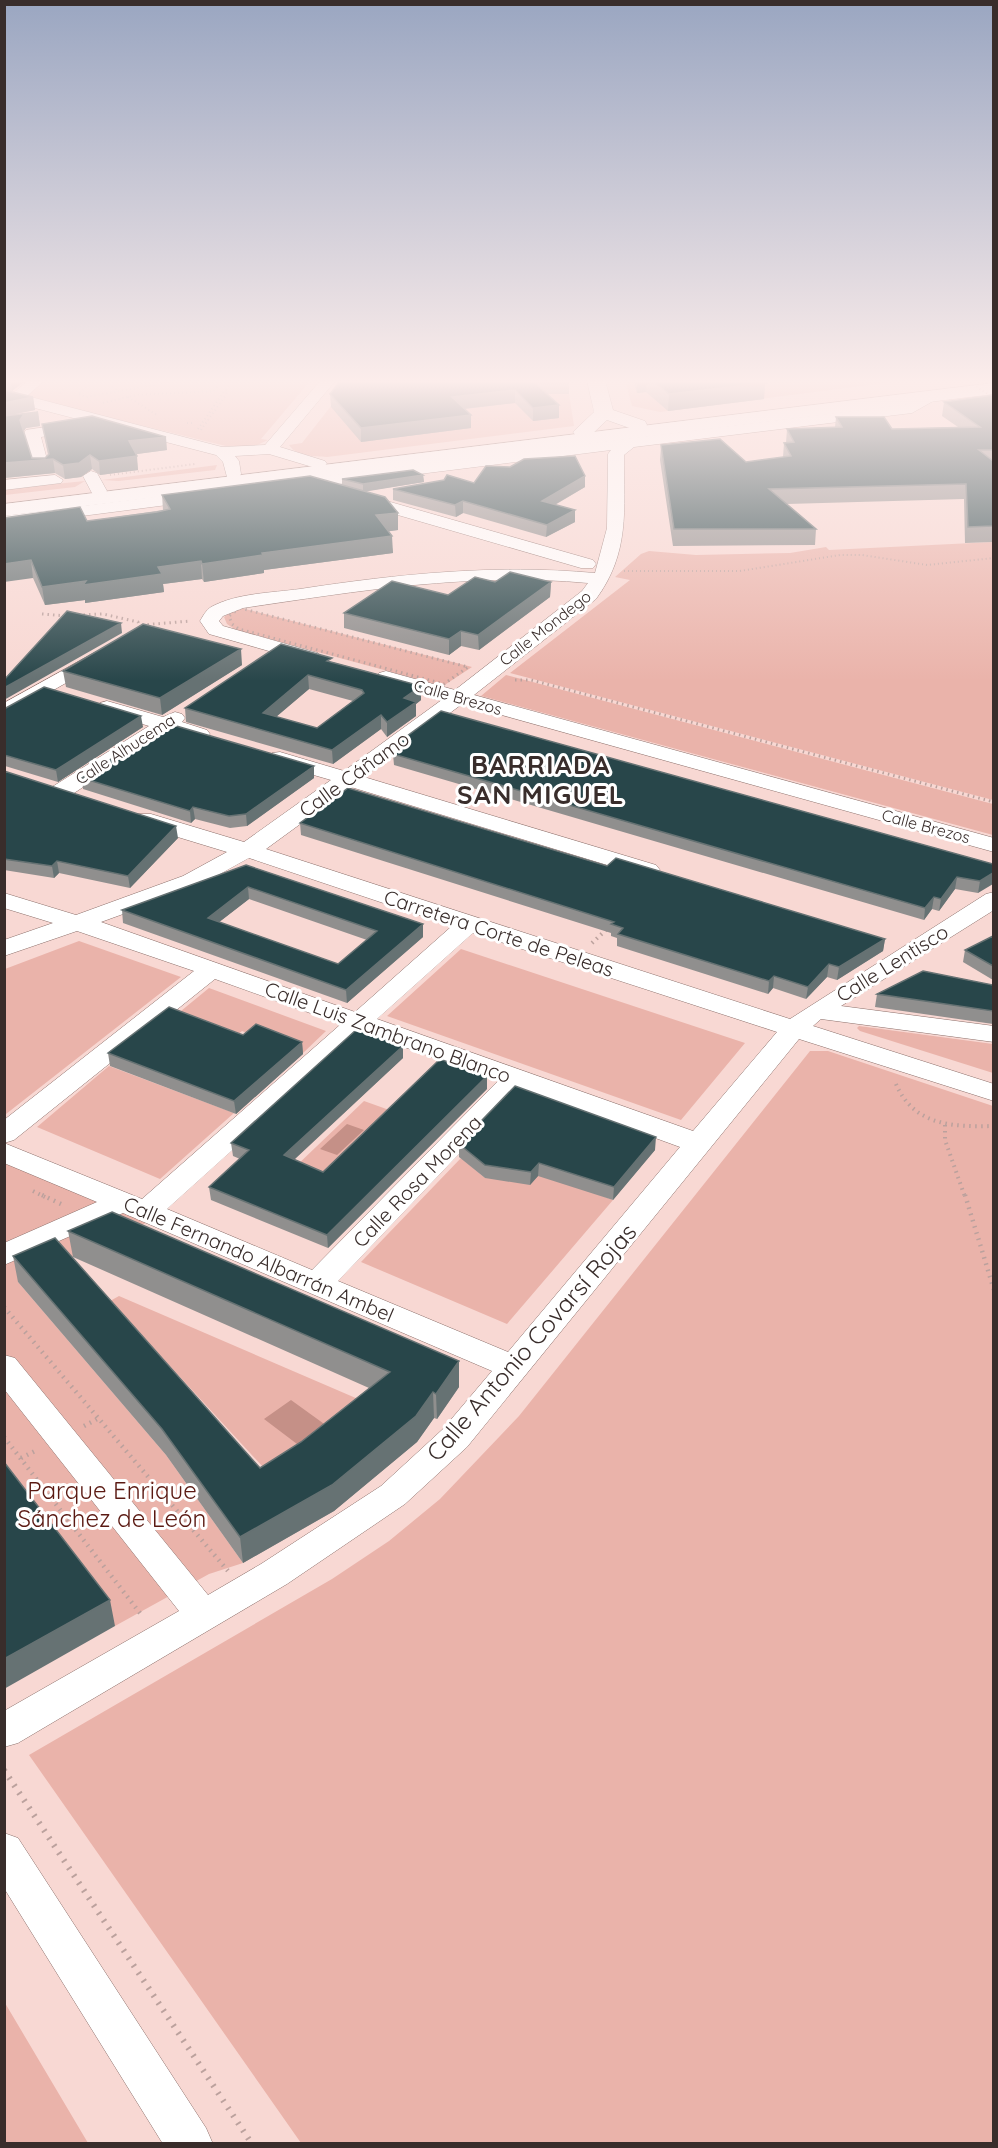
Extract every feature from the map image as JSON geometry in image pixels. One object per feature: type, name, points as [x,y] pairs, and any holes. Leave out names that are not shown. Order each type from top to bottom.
[{"type":"main road","points":[[4,501],[99,480]]},
{"type":"main road","points":[[4,510],[248,480]]},
{"type":"street","points":[[4,485],[53,480]]},
{"type":"street","points":[[4,521],[307,483],[367,480]]},
{"type":"street","points":[[400,493],[353,496],[352,488],[412,480]]},
{"type":"street","points":[[326,660],[216,630],[209,621],[216,612],[238,603],[402,579],[544,573],[603,574],[615,544],[620,480]]},
{"type":"street","name":"Calle Mondego","points":[[307,483],[603,574],[589,595],[451,690]]},
{"type":"street","points":[[4,712],[141,628]]},
{"type":"street","points":[[207,647],[262,661],[282,649]]},
{"type":"street","name":"Calle Brezos","points":[[369,672],[451,690],[993,845]]},
{"type":"street","points":[[43,689],[65,696]]},
{"type":"street","name":"Calle Cáñamo","points":[[253,852],[346,779],[451,690]]},
{"type":"street","points":[[87,702],[220,740]]},
{"type":"street","name":"Calle Alhucema","points":[[82,799],[49,788],[195,705]]},
{"type":"street","points":[[263,753],[673,878]]},
{"type":"street","name":"Carretera Corte de Peleas","points":[[117,810],[309,869],[576,959],[805,1020],[897,1062],[993,1093]]},
{"type":"street","points":[[185,832],[201,847],[201,866],[193,879]]},
{"type":"street","points":[[225,871],[253,852]]},
{"type":"street","points":[[4,949],[193,879],[253,852]]},
{"type":"street","points":[[193,879],[256,865],[309,869]]},
{"type":"street","name":"Calle Lentisco","points":[[805,1020],[902,946],[993,899]]},
{"type":"street","name":"Calle Luis Zambrano Blanco","points":[[4,900],[212,969],[698,1143]]},
{"type":"street","points":[[4,1255],[135,1207],[359,1022],[469,924]]},
{"type":"street","points":[[4,1134],[212,969]]},
{"type":"street","points":[[805,1020],[993,1034]]},
{"type":"street","name":"Calle Antonio Covarsí Rojas","points":[[4,1731],[274,1574],[393,1495],[455,1438],[698,1143],[805,1020]]},
{"type":"street","name":"Calle Rosa Morena","points":[[317,1284],[516,1078]]},
{"type":"street","name":"Calle Fernando Albarrán Ambel","points":[[4,1152],[514,1367]]},
{"type":"street","points":[[4,1366],[203,1615]]},
{"type":"street","points":[[4,1851],[190,2144]]},
{"type":"path","points":[[94,481],[99,480]]},
{"type":"path","points":[[603,574],[740,571],[840,555],[862,555],[927,565],[993,558]]},
{"type":"path","points":[[240,608],[468,667]]},
{"type":"path","points":[[42,614],[60,617],[103,614],[130,618],[141,628],[209,621]]},
{"type":"path","points":[[239,629],[451,690]]},
{"type":"path","points":[[512,680],[531,680],[993,802]]},
{"type":"path","points":[[576,959],[615,920]]},
{"type":"path","points":[[897,1062],[895,1077],[898,1092],[912,1107],[928,1118],[945,1125],[993,1126]]},
{"type":"path","points":[[945,1125],[945,1140],[976,1226],[993,1290]]},
{"type":"path","points":[[4,1307],[231,1574]]},
{"type":"path","points":[[4,1437],[147,1622]]},
{"type":"path","points":[[4,1770],[252,2144]]},
{"type":"green space","points":[[85,481],[75,487],[5,495],[4,489]]},
{"type":"green space","points":[[993,542],[993,800],[510,673],[630,580],[615,577],[641,554],[649,551],[696,555],[790,553],[826,547],[829,550]]},
{"type":"green space","points":[[237,607],[472,667],[443,686],[236,630],[227,624],[224,617]]},
{"type":"green space","points":[[506,675],[993,804],[993,835],[481,696]]},
{"type":"green space","points":[[79,941],[181,977],[6,1114],[5,969]]},
{"type":"green space","points":[[461,949],[745,1043],[681,1120],[387,1016]]},
{"type":"green space","points":[[209,988],[326,1031],[302,1054],[242,1031],[229,1042],[170,1020]]},
{"type":"green space","points":[[859,1026],[993,1044],[993,1073],[860,1031],[857,1028]]},
{"type":"green space","points":[[810,1051],[828,1051],[993,1106],[993,2143],[301,2143],[29,1755],[332,1579],[389,1541],[440,1499],[519,1416]]},
{"type":"green space","points":[[109,1066],[234,1113],[160,1179],[37,1127]]},
{"type":"green space","points":[[364,1101],[392,1111],[322,1180],[293,1169]]},
{"type":"green space","points":[[461,1158],[485,1178],[542,1173],[613,1200],[507,1324],[361,1262]]},
{"type":"green space","name":"Parque Enrique Sánchez de León","points":[[5,1160],[148,1222],[18,1282],[166,1455],[243,1563],[209,1574],[115,1626],[5,1481]]},
{"type":"green space","points":[[119,1296],[365,1402],[263,1467],[110,1301]]},
{"type":"green space","points":[[5,2003],[88,2143],[5,2143]]},
{"type":"shaded area","points":[[347,1124],[364,1130],[337,1155],[320,1149]]},
{"type":"shaded area","points":[[291,1400],[327,1426],[301,1447],[264,1419]]},
{"type":"building","points":[[277,480],[325,480],[385,497],[398,513],[376,515],[392,536],[262,553],[263,555],[202,564],[201,561],[158,567],[162,574],[83,585],[86,581],[42,587],[31,560],[4,564],[4,518],[80,507],[87,521],[170,509],[162,495]]},
{"type":"building","points":[[347,480],[388,480],[363,484]]},
{"type":"building","points":[[443,480],[465,480],[474,483],[476,480],[578,480],[542,501],[575,510],[547,525],[463,501],[455,505],[393,489]]},
{"type":"building","points":[[666,480],[993,480],[993,526],[968,527],[966,484],[769,489],[816,529],[674,529]]},
{"type":"building","points":[[510,572],[551,582],[478,635],[461,631],[449,639],[344,613],[392,581],[448,595],[475,577],[495,582]]},
{"type":"building","points":[[67,611],[121,623],[4,688],[4,680]]},
{"type":"building","points":[[143,624],[241,649],[160,698],[63,671]]},
{"type":"building","points":[[281,644],[332,658],[327,661],[421,686],[404,698],[416,702],[387,722],[381,715],[332,750],[185,708]],"holes":[[[308,675],[362,690],[364,693],[317,728],[263,713]]]},
{"type":"building","points":[[44,687],[141,716],[56,770],[4,755],[4,709]]},
{"type":"building","points":[[441,711],[993,864],[993,873],[980,881],[957,877],[941,899],[934,897],[925,908],[393,754],[403,747],[399,742]]},
{"type":"building","points":[[166,723],[314,766],[246,814],[229,816],[193,807],[190,811],[82,778]]},
{"type":"building","points":[[4,771],[176,826],[128,876],[57,861],[52,866],[4,859]]},
{"type":"building","points":[[348,788],[607,866],[616,858],[885,939],[839,967],[829,964],[808,987],[774,976],[769,981],[618,934],[623,928],[611,924],[614,922],[300,823]]},
{"type":"building","points":[[246,865],[423,924],[346,990],[122,910]],"holes":[[[248,887],[377,931],[338,964],[208,918]]]},
{"type":"building","points":[[993,936],[993,966],[965,950]]},
{"type":"building","points":[[923,971],[993,985],[993,1011],[877,994]]},
{"type":"building","points":[[169,1007],[243,1035],[256,1024],[302,1042],[234,1101],[108,1053]]},
{"type":"building","points":[[357,1029],[403,1046],[284,1155],[323,1172],[440,1059],[487,1076],[327,1235],[209,1187],[249,1150],[231,1143]]},
{"type":"building","points":[[515,1086],[656,1137],[614,1187],[539,1163],[531,1172],[485,1165],[459,1144]]},
{"type":"building","points":[[112,1212],[459,1361],[436,1394],[433,1392],[416,1416],[332,1485],[240,1537],[162,1429],[13,1256],[55,1238],[260,1468],[301,1442],[390,1372],[68,1231]]},
{"type":"building","points":[[4,1462],[110,1600],[4,1659]]},
{"type":"district","name":"BARRIADA SAN MIGUEL","points":[[541,779]]}]
